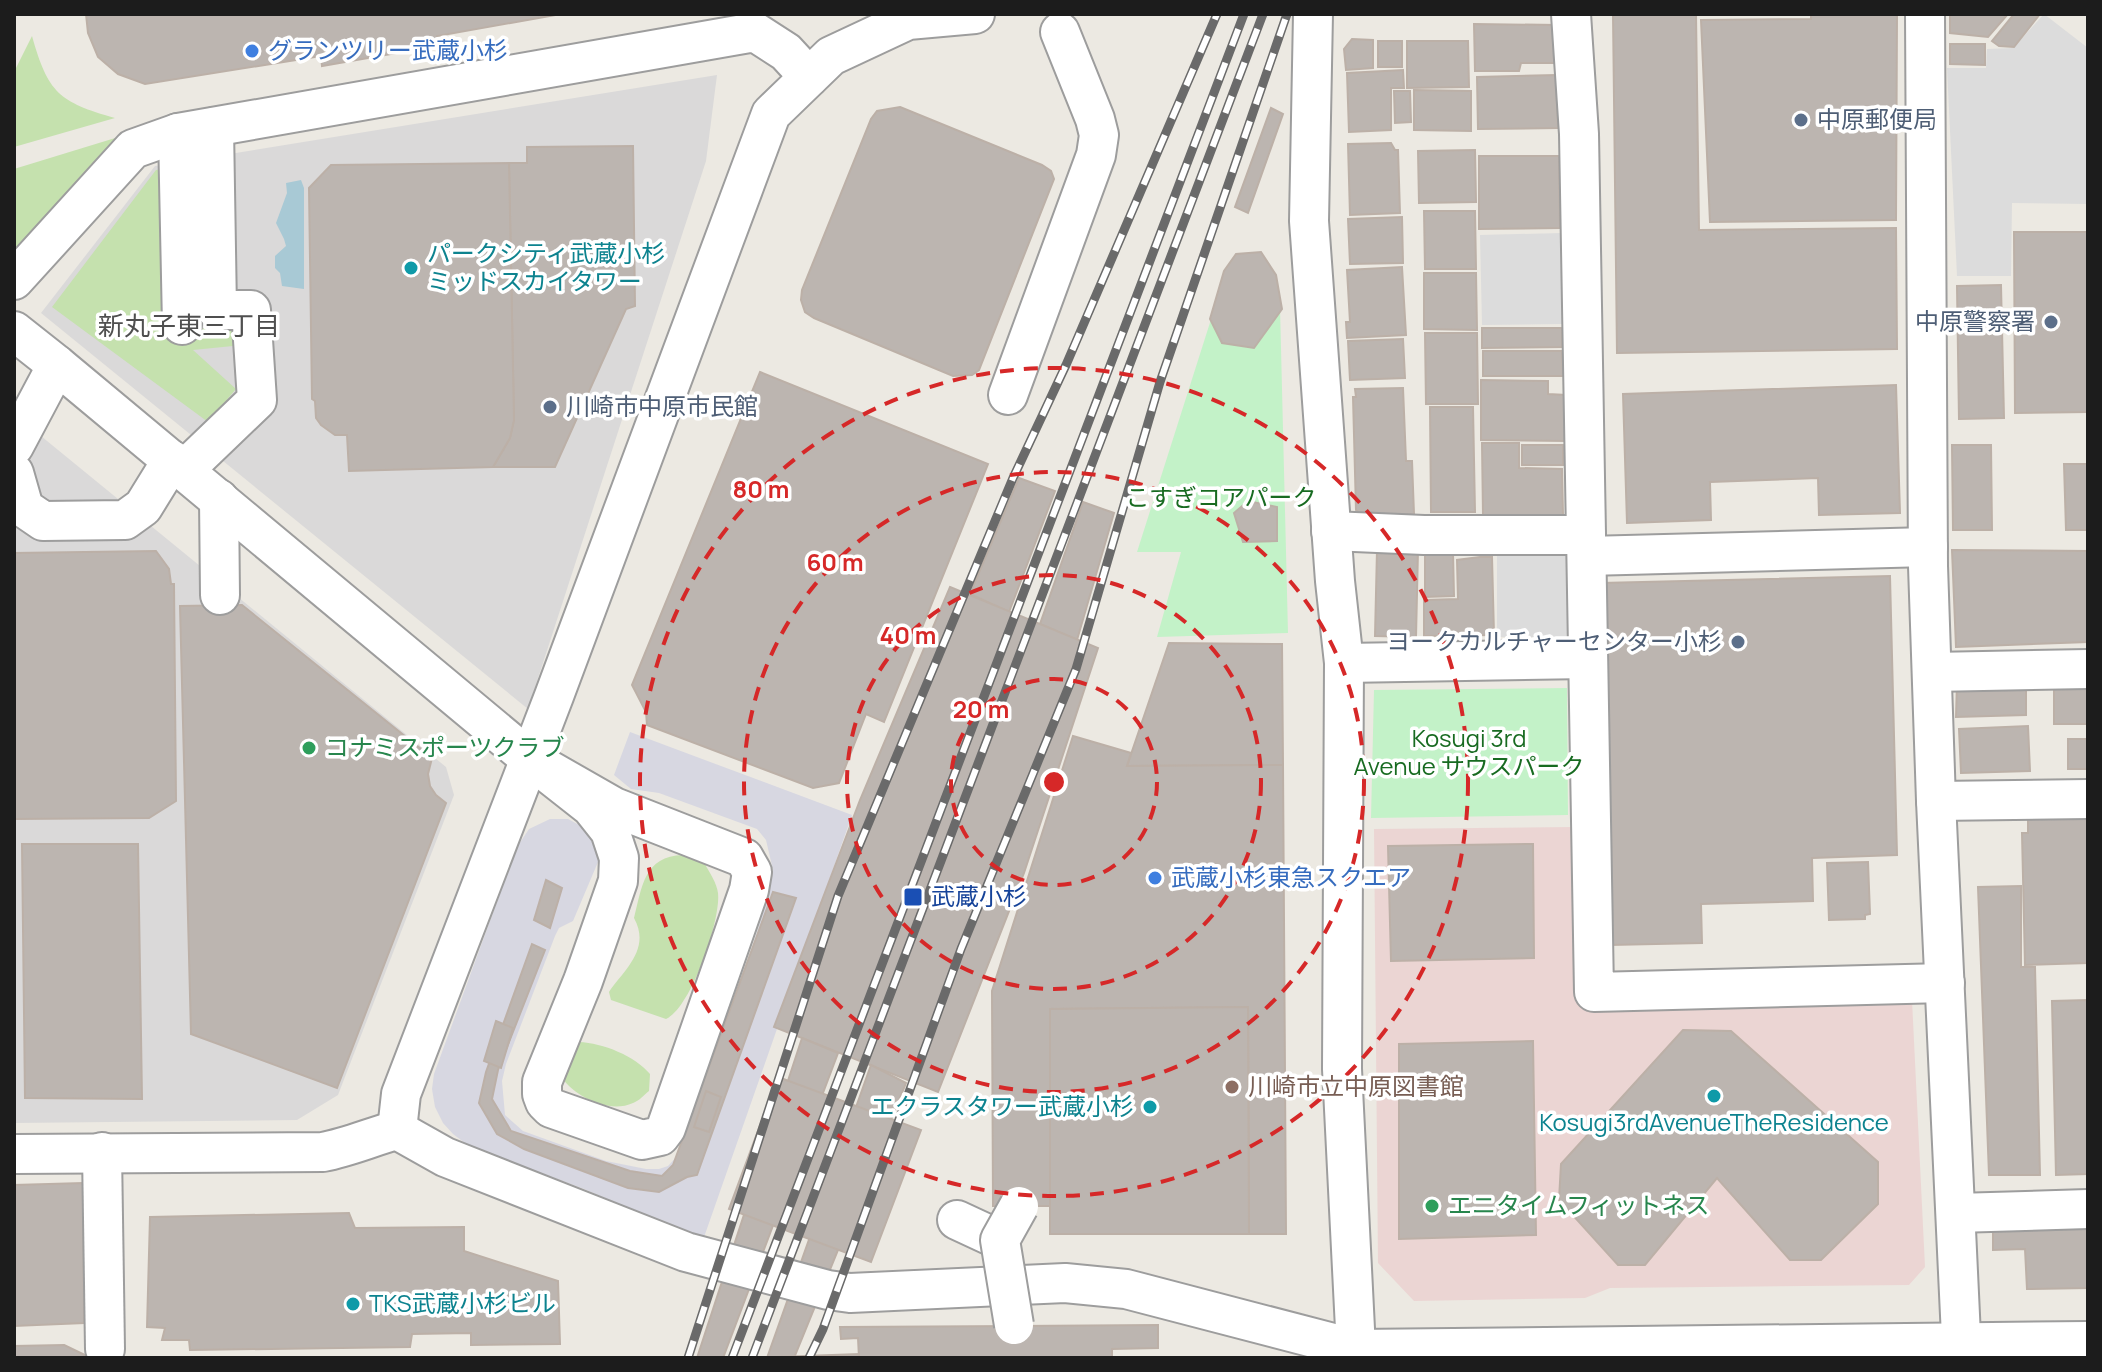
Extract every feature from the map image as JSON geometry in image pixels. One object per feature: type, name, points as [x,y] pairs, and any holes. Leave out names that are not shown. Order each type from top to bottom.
[{"type":"street","points":[[397,1130],[401,1094],[771,114],[831,56],[908,20],[975,14]]},
{"type":"street","points":[[1571,14],[1579,134],[1594,992],[1945,983]]},
{"type":"street","points":[[1925,14],[1928,547],[1936,801],[1962,1350]]},
{"type":"street","points":[[1310,15],[1313,121],[1309,221],[1331,531],[1344,663],[1342,1069],[1356,1349]]},
{"type":"street","points":[[14,280],[133,149],[196,130],[755,32],[786,52],[809,77]]},
{"type":"street","points":[[1008,395],[1098,145],[1095,119],[1060,32]]},
{"type":"street","points":[[182,325],[196,130]]},
{"type":"street","points":[[14,473],[24,508],[43,521],[125,520],[143,507],[178,465],[257,400],[251,310],[217,310],[196,130]]},
{"type":"street","points":[[14,331],[530,759],[591,807],[610,831],[619,858],[618,881],[583,981],[542,1082],[542,1094],[545,1102],[558,1111],[642,1140],[660,1136],[666,1128],[749,890],[752,872],[744,858],[614,807],[530,759]]},
{"type":"street","points":[[14,446],[57,365]]},
{"type":"street","points":[[219,499],[220,595]]},
{"type":"street","points":[[1331,531],[1586,545],[1928,547]]},
{"type":"street","points":[[1344,663],[1588,659]]},
{"type":"street","points":[[1932,672],[2088,669]]},
{"type":"street","points":[[1936,801],[2088,799]]},
{"type":"street","points":[[14,1154],[323,1152],[354,1146],[397,1130],[445,1157],[686,1252],[828,1290],[850,1293],[1065,1283],[1126,1289],[1356,1349],[1962,1350],[2088,1341]]},
{"type":"street","points":[[102,1152],[105,1349]]},
{"type":"street","points":[[1014,1325],[1000,1240],[1019,1206]]},
{"type":"street","points":[[1956,1213],[2088,1209]]},
{"type":"street","points":[[957,1220],[1000,1240]]},
{"type":"shaded area","points":[[2044,14],[2088,48],[2088,204],[2012,203],[2011,276],[1957,276],[1947,68],[1986,68],[1987,49],[2013,48]]},
{"type":"shaded area","points":[[717,75],[706,161],[528,709],[41,313],[155,166]]},
{"type":"shaded area","points":[[1561,233],[1562,324],[1482,325],[1480,235]]},
{"type":"shaded area","points":[[14,414],[446,767],[454,795],[338,1095],[297,1120],[14,1123]]},
{"type":"shaded area","points":[[1497,549],[1569,549],[1570,637],[1497,637]]},
{"type":"shaded area","points":[[630,732],[852,815],[703,1240],[584,1189],[469,1146],[443,1123],[435,1107],[432,1089],[434,1074],[517,847],[529,829],[550,819],[568,819],[583,827],[600,848],[598,862],[573,921],[559,928],[555,936],[506,1064],[502,1081],[505,1115],[523,1131],[606,1161],[659,1169],[668,1166],[680,1153],[753,944],[769,894],[773,870],[766,840],[757,829],[659,793],[631,789],[614,775]]},
{"type":"shaded area","points":[[1574,827],[1578,1001],[1912,1000],[1925,1267],[1909,1285],[1610,1288],[1585,1298],[1414,1301],[1378,1263],[1374,829]]},
{"type":"green space","points":[[32,36],[44,71],[58,92],[81,106],[115,118],[14,147],[14,72]]},
{"type":"green space","points":[[125,135],[14,260],[14,169]]},
{"type":"green space","points":[[167,168],[166,330],[233,327],[233,346],[193,350],[236,389],[208,422],[52,307],[156,170]]},
{"type":"green space","name":"こすぎコアパーク","points":[[1221,288],[1280,307],[1288,633],[1157,637],[1181,552],[1137,552]]},
{"type":"green space","name":"Kosugi 3rd Avenue サウスパーク","points":[[1567,688],[1568,815],[1371,818],[1374,690]]},
{"type":"green space","points":[[683,855],[705,864],[715,882],[718,906],[709,942],[694,981],[676,1012],[666,1019],[611,1000],[609,992],[638,949],[640,939],[634,918],[647,875],[660,861]]},
{"type":"green space","points":[[579,1042],[608,1048],[644,1067],[650,1074],[649,1091],[624,1106],[604,1105],[584,1097],[562,1078],[566,1054]]},
{"type":"water","points":[[301,180],[304,188],[304,289],[282,286],[280,273],[275,268],[275,256],[286,246],[276,223],[287,193],[286,183]]},
{"type":"building","name":"グランツリー武蔵小杉","points":[[86,14],[561,14],[437,36],[437,46],[322,66],[321,56],[145,84],[118,74],[98,57],[88,33]]},
{"type":"building","points":[[1613,14],[1696,14],[1699,230],[1896,228],[1897,349],[1617,353]]},
{"type":"building","name":"中原郵便局","points":[[1811,14],[1897,14],[1896,220],[1710,222],[1701,20],[1811,19]]},
{"type":"building","points":[[1950,14],[2008,14],[1988,37],[1950,33]]},
{"type":"building","points":[[2014,14],[2040,14],[2014,47],[1999,46],[1992,41]]},
{"type":"building","points":[[1474,24],[1557,25],[1557,63],[1521,63],[1519,71],[1475,71]]},
{"type":"building","points":[[1352,39],[1373,40],[1373,68],[1346,70],[1344,49]]},
{"type":"building","points":[[1378,41],[1402,41],[1402,67],[1378,67]]},
{"type":"building","points":[[1407,41],[1468,41],[1469,87],[1407,88]]},
{"type":"building","points":[[1950,44],[1985,44],[1985,65],[1950,64]]},
{"type":"building","points":[[1403,70],[1404,88],[1391,88],[1391,130],[1349,132],[1347,73]]},
{"type":"building","points":[[1556,75],[1558,128],[1478,129],[1477,77]]},
{"type":"building","points":[[1414,90],[1471,91],[1471,131],[1414,130]]},
{"type":"building","points":[[1394,91],[1410,91],[1411,122],[1395,123]]},
{"type":"building","points":[[900,107],[1042,165],[1051,171],[1054,179],[979,370],[972,375],[953,376],[814,318],[805,312],[801,300],[802,290],[871,119],[877,111]]},
{"type":"building","points":[[1271,108],[1283,114],[1248,213],[1235,207]]},
{"type":"building","points":[[1391,143],[1398,150],[1400,213],[1350,215],[1348,144]]},
{"type":"building","points":[[633,146],[635,306],[626,309],[555,467],[493,467],[510,438],[514,420],[509,163],[527,163],[527,147]]},
{"type":"building","points":[[1475,150],[1476,202],[1419,203],[1418,151]]},
{"type":"building","points":[[1479,156],[1559,156],[1560,228],[1479,229]]},
{"type":"building","name":"パークシティ武蔵小杉 ミッドスカイタワー","points":[[509,163],[514,420],[510,438],[493,467],[349,471],[347,435],[335,435],[321,425],[316,418],[315,401],[312,399],[309,188],[331,165]]},
{"type":"building","points":[[1424,211],[1475,211],[1476,269],[1425,269]]},
{"type":"building","points":[[1402,217],[1403,263],[1350,264],[1348,219]]},
{"type":"building","name":"中原警察署","points":[[2014,232],[2088,232],[2088,412],[2015,413]]},
{"type":"building","points":[[1261,252],[1276,275],[1282,309],[1254,348],[1222,343],[1210,319],[1224,271],[1236,254]]},
{"type":"building","points":[[1402,267],[1406,335],[1347,338],[1346,322],[1350,322],[1347,270]]},
{"type":"building","points":[[1424,273],[1476,273],[1477,330],[1424,329]]},
{"type":"building","points":[[2001,285],[2004,418],[1959,419],[1957,286]]},
{"type":"building","points":[[1482,328],[1562,328],[1562,347],[1482,348]]},
{"type":"building","points":[[1425,333],[1477,333],[1478,404],[1426,404]]},
{"type":"building","points":[[1403,339],[1405,378],[1350,380],[1348,341]]},
{"type":"building","points":[[1483,351],[1562,351],[1563,376],[1483,376]]},
{"type":"building","points":[[760,372],[988,464],[884,722],[866,714],[839,783],[813,788],[647,725],[646,712],[632,685]]},
{"type":"building","points":[[1481,380],[1548,381],[1548,394],[1566,395],[1566,441],[1481,440]]},
{"type":"building","points":[[1896,385],[1900,513],[1819,515],[1818,478],[1710,482],[1711,520],[1627,523],[1623,394]]},
{"type":"building","points":[[1403,388],[1406,461],[1412,461],[1414,514],[1362,515],[1356,510],[1355,389]]},
{"type":"building","points":[[1430,407],[1473,407],[1475,512],[1431,512]]},
{"type":"building","points":[[1482,443],[1519,443],[1519,468],[1562,469],[1563,515],[1483,515]]},
{"type":"building","points":[[1522,445],[1563,445],[1563,465],[1522,465]]},
{"type":"building","points":[[1952,445],[1991,445],[1992,530],[1953,530]]},
{"type":"building","points":[[2064,464],[2088,464],[2088,530],[2066,530]]},
{"type":"building","points":[[1019,478],[1055,491],[1009,612],[970,594]]},
{"type":"building","points":[[1248,501],[1277,507],[1277,541],[1243,542],[1234,513]]},
{"type":"building","points":[[1083,502],[1114,513],[1077,640],[1040,624]]},
{"type":"building","points":[[1377,550],[1418,550],[1416,637],[1375,636]]},
{"type":"building","points":[[1952,550],[2088,551],[2088,642],[1956,647]]},
{"type":"building","points":[[156,551],[169,569],[171,584],[174,584],[176,801],[149,818],[15,819],[14,553]]},
{"type":"building","points":[[1425,553],[1453,553],[1454,596],[1425,597]]},
{"type":"building","points":[[1492,557],[1494,635],[1424,636],[1424,600],[1458,599],[1457,560]]},
{"type":"building","points":[[1890,576],[1897,855],[1812,858],[1813,901],[1701,904],[1702,943],[1610,945],[1601,583]]},
{"type":"building","points":[[950,587],[1098,648],[1024,873],[938,1092],[774,1027],[860,800]]},
{"type":"building","points":[[242,605],[432,758],[428,774],[430,786],[446,803],[337,1088],[191,1034],[180,606]]},
{"type":"building","points":[[1169,643],[1282,644],[1283,765],[1127,766]]},
{"type":"building","points":[[2088,679],[2088,724],[2054,724],[2054,680]]},
{"type":"building","points":[[2026,681],[2026,715],[1956,717],[1957,682]]},
{"type":"building","points":[[2028,726],[2030,771],[1961,773],[1959,729]]},
{"type":"building","name":"武蔵小杉東急スクエア","points":[[1073,736],[1131,753],[1127,766],[1283,765],[1286,1234],[1249,1234],[1248,1007],[1050,1009],[1051,1206],[993,1206],[992,991]]},
{"type":"building","points":[[2068,739],[2088,739],[2088,769],[2068,769]]},
{"type":"building","points":[[2028,819],[2088,819],[2088,963],[2025,965],[2022,833],[2028,833]]},
{"type":"building","points":[[22,844],[138,844],[142,1099],[25,1098]]},
{"type":"building","points":[[1533,844],[1534,958],[1391,961],[1388,846]]},
{"type":"building","points":[[1868,862],[1870,914],[1865,915],[1865,919],[1829,920],[1827,863]]},
{"type":"building","points":[[546,880],[562,888],[550,928],[534,920]]},
{"type":"building","points":[[2021,886],[2021,967],[2035,967],[2040,1175],[1989,1175],[1978,887]]},
{"type":"building","points":[[773,892],[796,898],[697,1175],[659,1192],[628,1188],[524,1149],[497,1134],[479,1103],[486,1072],[532,944],[545,950],[498,1070],[492,1099],[511,1131],[630,1171],[662,1176],[673,1165]]},
{"type":"building","points":[[2088,1000],[2088,1174],[2056,1175],[2052,1001]]},
{"type":"building","name":"エクラスタワー武蔵小杉","points":[[1248,1007],[1249,1234],[1050,1234],[1050,1009]]},
{"type":"building","points":[[496,1021],[513,1028],[501,1068],[484,1061]]},
{"type":"building","name":"Kosugi3rdAvenueTheResidence","points":[[1683,1030],[1731,1031],[1878,1162],[1878,1204],[1821,1260],[1790,1260],[1717,1178],[1645,1265],[1618,1265],[1559,1200],[1561,1164]]},
{"type":"building","points":[[802,1038],[838,1053],[723,1358],[697,1358]]},
{"type":"building","points":[[1533,1041],[1536,1235],[1399,1239],[1399,1044]]},
{"type":"building","points":[[871,1065],[906,1083],[794,1358],[767,1358]]},
{"type":"building","points":[[778,1077],[921,1130],[871,1262],[729,1209]]},
{"type":"building","points":[[706,1091],[721,1097],[709,1132],[694,1127]]},
{"type":"building","points":[[83,1183],[84,1323],[14,1326],[14,1185]]},
{"type":"building","name":"TKS武蔵小杉ビル","points":[[349,1213],[355,1228],[464,1227],[464,1251],[558,1281],[560,1344],[471,1345],[471,1333],[412,1334],[410,1347],[190,1350],[189,1340],[162,1340],[165,1328],[147,1327],[150,1217]]},
{"type":"building","points":[[2088,1217],[2088,1288],[2027,1289],[2025,1249],[1993,1250],[1993,1230]]},
{"type":"building","points":[[1158,1325],[1158,1348],[1112,1349],[1112,1358],[859,1358],[858,1338],[841,1339],[840,1327]]},
{"type":"building","points":[[64,1345],[91,1358],[14,1358],[14,1346]]},
{"type":"building","points":[[859,1354],[859,1358],[749,1358]]},
{"type":"railway","points":[[688,1358],[838,896],[1013,478],[1066,365],[1217,14]]},
{"type":"railway","points":[[732,1358],[1244,14]]},
{"type":"railway","points":[[752,1358],[1263,14]]},
{"type":"railway","points":[[809,1358],[823,1329],[961,949],[1076,669],[1160,382],[1287,14]]},
{"type":"place","name":"グランツリー武蔵小杉","points":[[252,51]]},
{"type":"place","name":"中原郵便局","points":[[1801,120]]},
{"type":"place","name":"パークシティ武蔵小杉 ミッドスカイタワー","points":[[411,268]]},
{"type":"place","name":"中原警察署","points":[[2051,322]]},
{"type":"place","name":"川崎市中原市民館","points":[[550,407]]},
{"type":"place","name":"ヨークカルチャーセンター小杉","points":[[1738,642]]},
{"type":"place","name":"コナミスポーツクラブ","points":[[309,748]]},
{"type":"place","name":"武蔵小杉東急スクエア","points":[[1155,878]]},
{"type":"place","name":"武蔵小杉","points":[[913,897]]},
{"type":"place","name":"川崎市立中原図書館","points":[[1232,1087]]},
{"type":"place","name":"Kosugi3rdAvenueTheResidence","points":[[1714,1096]]},
{"type":"place","name":"エクラスタワー武蔵小杉","points":[[1150,1107]]},
{"type":"place","name":"エニタイムフィットネス","points":[[1432,1206]]},
{"type":"place","name":"TKS武蔵小杉ビル","points":[[353,1304]]},
{"type":"district","name":"新丸子東三丁目","points":[[189,326]]}]
